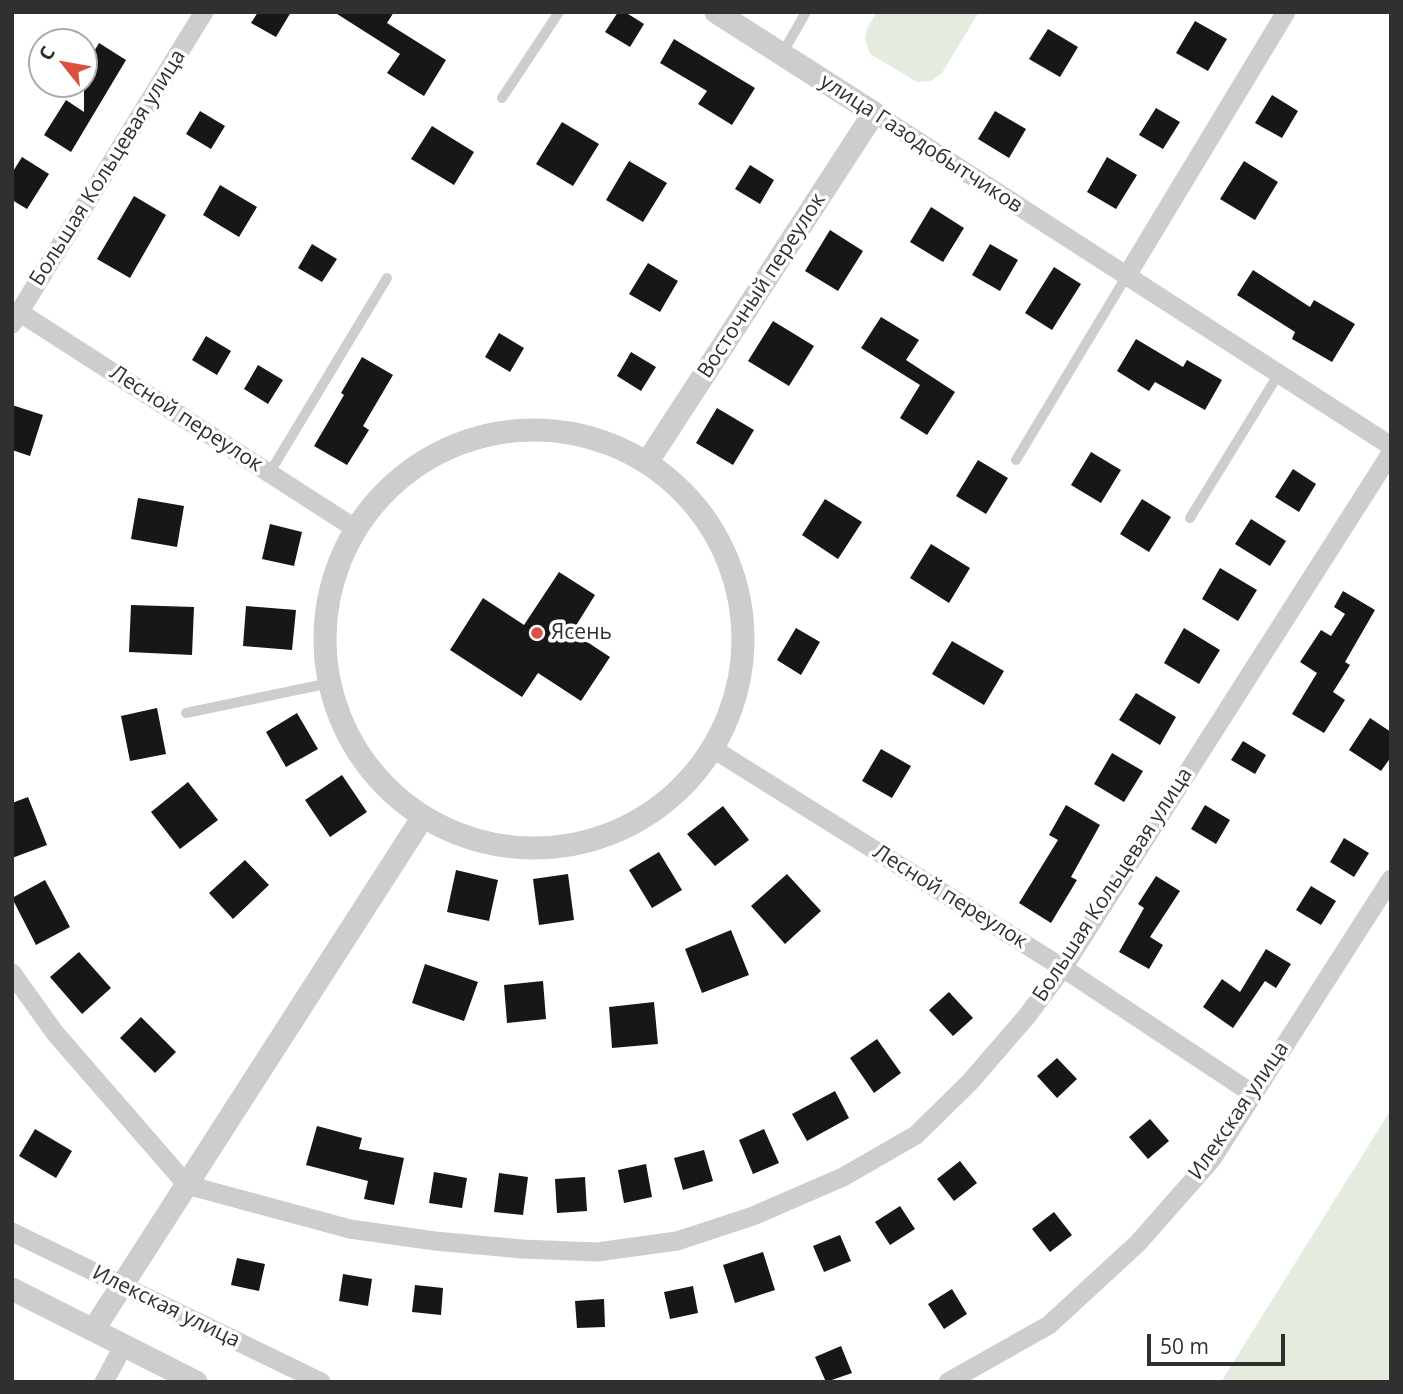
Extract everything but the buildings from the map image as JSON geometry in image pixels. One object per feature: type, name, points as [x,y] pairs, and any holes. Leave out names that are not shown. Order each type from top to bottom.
[{"type":"street","name":"Большая Кольцевая улица","points":[[16,318],[204,12]]},
{"type":"street","name":"улица Газодобытчиков","points":[[716,12],[1391,446]]},
{"type":"street","points":[[1126,277],[1286,12]]},
{"type":"street","name":"Восточный переулок","points":[[650,458],[874,113]]},
{"type":"street","name":"Лесной переулок","points":[[16,318],[270,472],[353,527]]},
{"type":"street","points":[[568,432],[650,458],[692,498],[716,534],[741,594],[746,650],[730,716],[715,750],[669,800],[617,832],[558,848],[490,844],[449,832],[421,820],[393,795],[363,759],[335,705],[326,663],[325,626],[334,573],[353,527],[376,499],[419,461],[463,442],[499,433],[568,432]]},
{"type":"street","name":"Большая Кольцевая улица","points":[[187,1185],[350,1229],[435,1241],[597,1252],[677,1241],[753,1216],[843,1177],[916,1135],[978,1072],[1027,1016],[1063,968],[1391,453]]},
{"type":"street","name":"Лесной переулок","points":[[715,750],[1063,968],[1253,1094]]},
{"type":"street","points":[[94,1329],[421,820]]},
{"type":"street","name":"Илекская улица","points":[[948,1382],[1049,1325],[1138,1243],[1212,1159],[1391,879]]},
{"type":"street","points":[[12,973],[55,1034],[187,1185]]},
{"type":"street","name":"Илекская улица","points":[[12,1232],[321,1382]]},
{"type":"street","points":[[12,1289],[196,1382]]},
{"type":"street","points":[[104,1382],[124,1345]]},
{"type":"lane","points":[[502,98],[559,12]]},
{"type":"lane","points":[[782,54],[806,12]]},
{"type":"lane","points":[[1016,460],[1126,277]]},
{"type":"lane","points":[[270,472],[387,278]]},
{"type":"lane","points":[[1190,518],[1278,375]]},
{"type":"lane","points":[[186,713],[330,683]]},
{"type":"shaded area","points":[[877,12],[979,12],[942,73],[931,81],[917,82],[870,54],[865,39],[867,28]]},
{"type":"shaded area","points":[[1391,1110],[1391,1382],[1221,1382],[1385,1119]]},
{"type":"place","name":"Ясень","points":[[537,633]]}]
